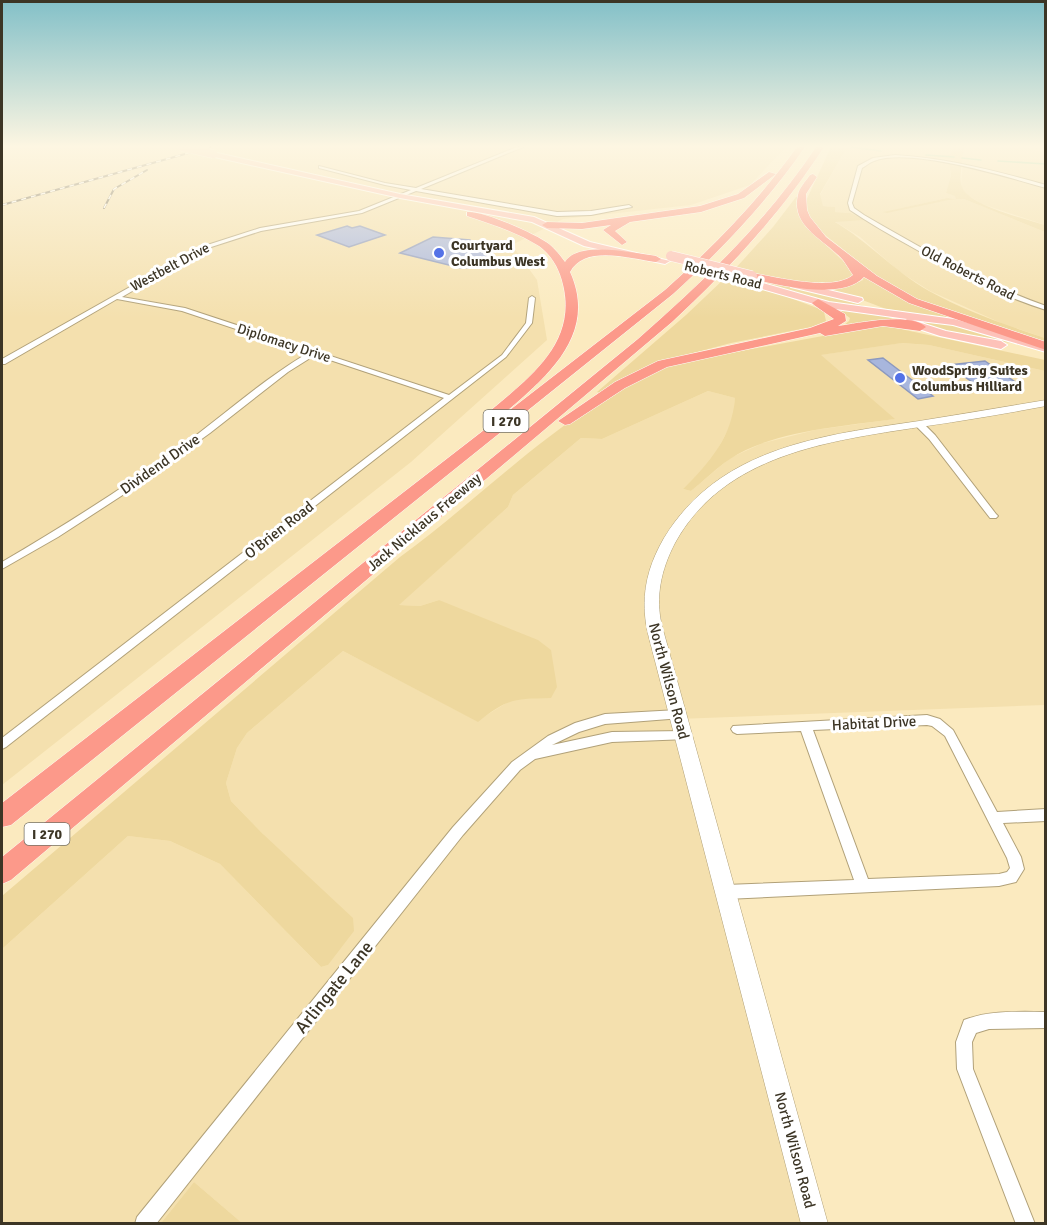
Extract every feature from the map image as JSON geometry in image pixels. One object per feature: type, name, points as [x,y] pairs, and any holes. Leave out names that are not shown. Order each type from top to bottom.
[{"type":"highway","points":[[547,225],[568,227],[631,220],[701,209],[716,204]]},
{"type":"highway","name":"Jack Nicklaus Freeway","points":[[2,817],[669,292],[743,222],[758,204]]},
{"type":"highway","name":"Jack Nicklaus Freeway","points":[[2,872],[634,349],[704,287],[764,226],[782,204]]},
{"type":"highway","points":[[802,204],[804,218],[815,232],[882,285],[913,301],[1046,347]]},
{"type":"highway","points":[[262,612],[513,398],[564,345],[575,315],[574,302],[565,271],[543,245],[509,227],[470,214]]},
{"type":"highway","points":[[622,242],[608,230],[631,220]]},
{"type":"highway","points":[[565,271],[571,260],[590,253],[664,259]]},
{"type":"highway","points":[[748,278],[809,285],[845,285],[855,281],[859,276],[848,260]]},
{"type":"highway","points":[[383,556],[443,517],[549,432],[620,385],[647,370],[680,359],[793,336],[821,329],[840,321],[839,315],[818,303]]},
{"type":"highway","points":[[793,336],[883,322],[920,327]]},
{"type":"main road","name":"Roberts Road","points":[[432,204],[525,228],[622,242],[664,259]]},
{"type":"main road","name":"Roberts Road","points":[[445,204],[522,218],[547,225],[595,247],[844,296],[920,327],[1046,355]]},
{"type":"main road","name":"Roberts Road","points":[[748,278],[818,303],[954,322],[1046,347]]},
{"type":"main road","name":"North Wilson Road","points":[[815,1224],[654,626],[650,597],[653,580],[661,555],[691,509],[727,478],[766,457],[821,441],[1046,404]]},
{"type":"street","name":"Westbelt Drive","points":[[2,362],[191,253],[218,242],[266,229],[360,213],[381,204]]},
{"type":"street","points":[[503,204],[557,214],[591,213],[629,207]]},
{"type":"street","name":"Old Roberts Road","points":[[851,204],[852,209],[981,282],[1009,296],[1046,308]]},
{"type":"street","name":"Diplomacy Drive","points":[[114,297],[183,309],[451,398]]},
{"type":"street","name":"O'Brien Road","points":[[2,744],[504,356],[529,323],[532,298]]},
{"type":"street","name":"Dividend Drive","points":[[2,566],[96,509],[207,431],[275,376],[313,353]]},
{"type":"street","points":[[919,424],[932,437],[993,516]]},
{"type":"street","name":"Arlingate Lane","points":[[144,1224],[458,831],[502,780],[552,739],[575,728],[605,719],[681,726]]},
{"type":"street","name":"Habitat Drive","points":[[726,892],[999,880],[1011,877],[1017,869],[1014,857],[948,733],[936,722],[927,720],[738,729]]},
{"type":"street","name":"Arlingate Lane","points":[[530,756],[612,736],[681,726]]},
{"type":"street","name":"Habitat Drive","points":[[807,727],[863,886]]},
{"type":"street","points":[[994,818],[1046,815]]},
{"type":"street","points":[[1026,1224],[965,1069],[964,1042],[970,1026],[989,1021],[1046,1020]]},
{"type":"shaded area","points":[[2,204],[693,204],[563,219],[512,245],[537,280],[547,340],[411,462],[2,785]]},
{"type":"shaded area","points":[[791,204],[799,204],[800,215],[805,226],[854,271],[852,280],[808,282],[778,279],[734,270]]},
{"type":"shaded area","points":[[805,204],[823,204],[835,207],[835,212],[851,213],[865,220],[835,222],[929,291],[971,311],[1045,338],[1045,343],[919,301],[887,284],[815,227],[806,212]]},
{"type":"shaded area","points":[[822,204],[919,204],[884,212],[926,204],[977,204],[1045,232],[1045,338],[1001,323],[930,291],[900,272],[860,237],[834,221],[863,220],[851,213],[834,212],[835,207]]},
{"type":"shaded area","points":[[919,204],[929,204],[887,213],[883,212]]},
{"type":"shaded area","points":[[977,204],[983,204],[1045,225],[1045,232]]},
{"type":"shaded area","points":[[982,204],[1045,204],[1045,225]]},
{"type":"shaded area","points":[[864,274],[959,320],[886,309],[824,288],[850,286],[863,280]]},
{"type":"shaded area","points":[[747,277],[820,292],[867,307],[832,303],[747,279]]},
{"type":"shaded area","points":[[725,278],[761,287],[817,308],[824,312],[826,321],[811,327],[731,343],[663,361],[600,393],[597,392],[686,315]]},
{"type":"shaded area","points":[[839,310],[882,314],[897,321],[843,326],[850,318]]},
{"type":"shaded area","points":[[901,316],[960,325],[1028,346],[936,329]]},
{"type":"shaded area","points":[[882,325],[1045,360],[1045,371],[929,345],[902,343],[821,355],[895,419],[832,427],[766,442],[730,459],[691,491],[683,489],[711,459],[718,448],[729,425],[735,398],[708,391],[602,439],[581,438],[513,495],[508,507],[399,605],[420,606],[439,600],[538,640],[551,650],[557,687],[551,698],[512,701],[497,708],[478,722],[343,651],[247,733],[237,748],[226,783],[231,801],[353,918],[354,931],[328,965],[321,967],[220,864],[170,841],[128,836],[2,949],[2,896],[400,557],[567,423],[639,379],[677,363]]},
{"type":"shaded area","points":[[901,343],[929,345],[1045,371],[1045,705],[678,719],[818,1223],[242,1223],[194,1182],[161,1223],[2,1223],[2,949],[128,836],[170,841],[220,864],[321,967],[328,965],[263,834],[231,801],[226,783],[237,748],[247,733],[343,651],[477,721],[513,699],[551,697],[439,600],[420,606],[398,605],[508,507],[513,495],[581,438],[602,439],[708,391],[735,398],[734,418],[712,460],[683,489],[691,491],[730,458],[763,443],[815,430],[894,419],[820,355]]},
{"type":"shaded area","points":[[194,1182],[242,1223],[161,1223]]},
{"type":"building","points":[[347,226],[352,228],[360,226],[385,235],[349,247],[317,235]]},
{"type":"building","name":"Courtyard Columbus West","points":[[433,237],[470,240],[472,248],[487,252],[494,266],[461,268],[400,253]]},
{"type":"building","name":"WoodSpring Suites Columbus Hilliard","points":[[883,358],[933,396],[918,399],[868,360]]},
{"type":"building","points":[[985,361],[1018,384],[982,389],[948,365]]},
{"type":"railway","points":[[104,208],[106,204]]},
{"type":"place","name":"Courtyard Columbus West","points":[[439,253]]},
{"type":"place","name":"WoodSpring Suites Columbus Hilliard","points":[[900,378]]}]
